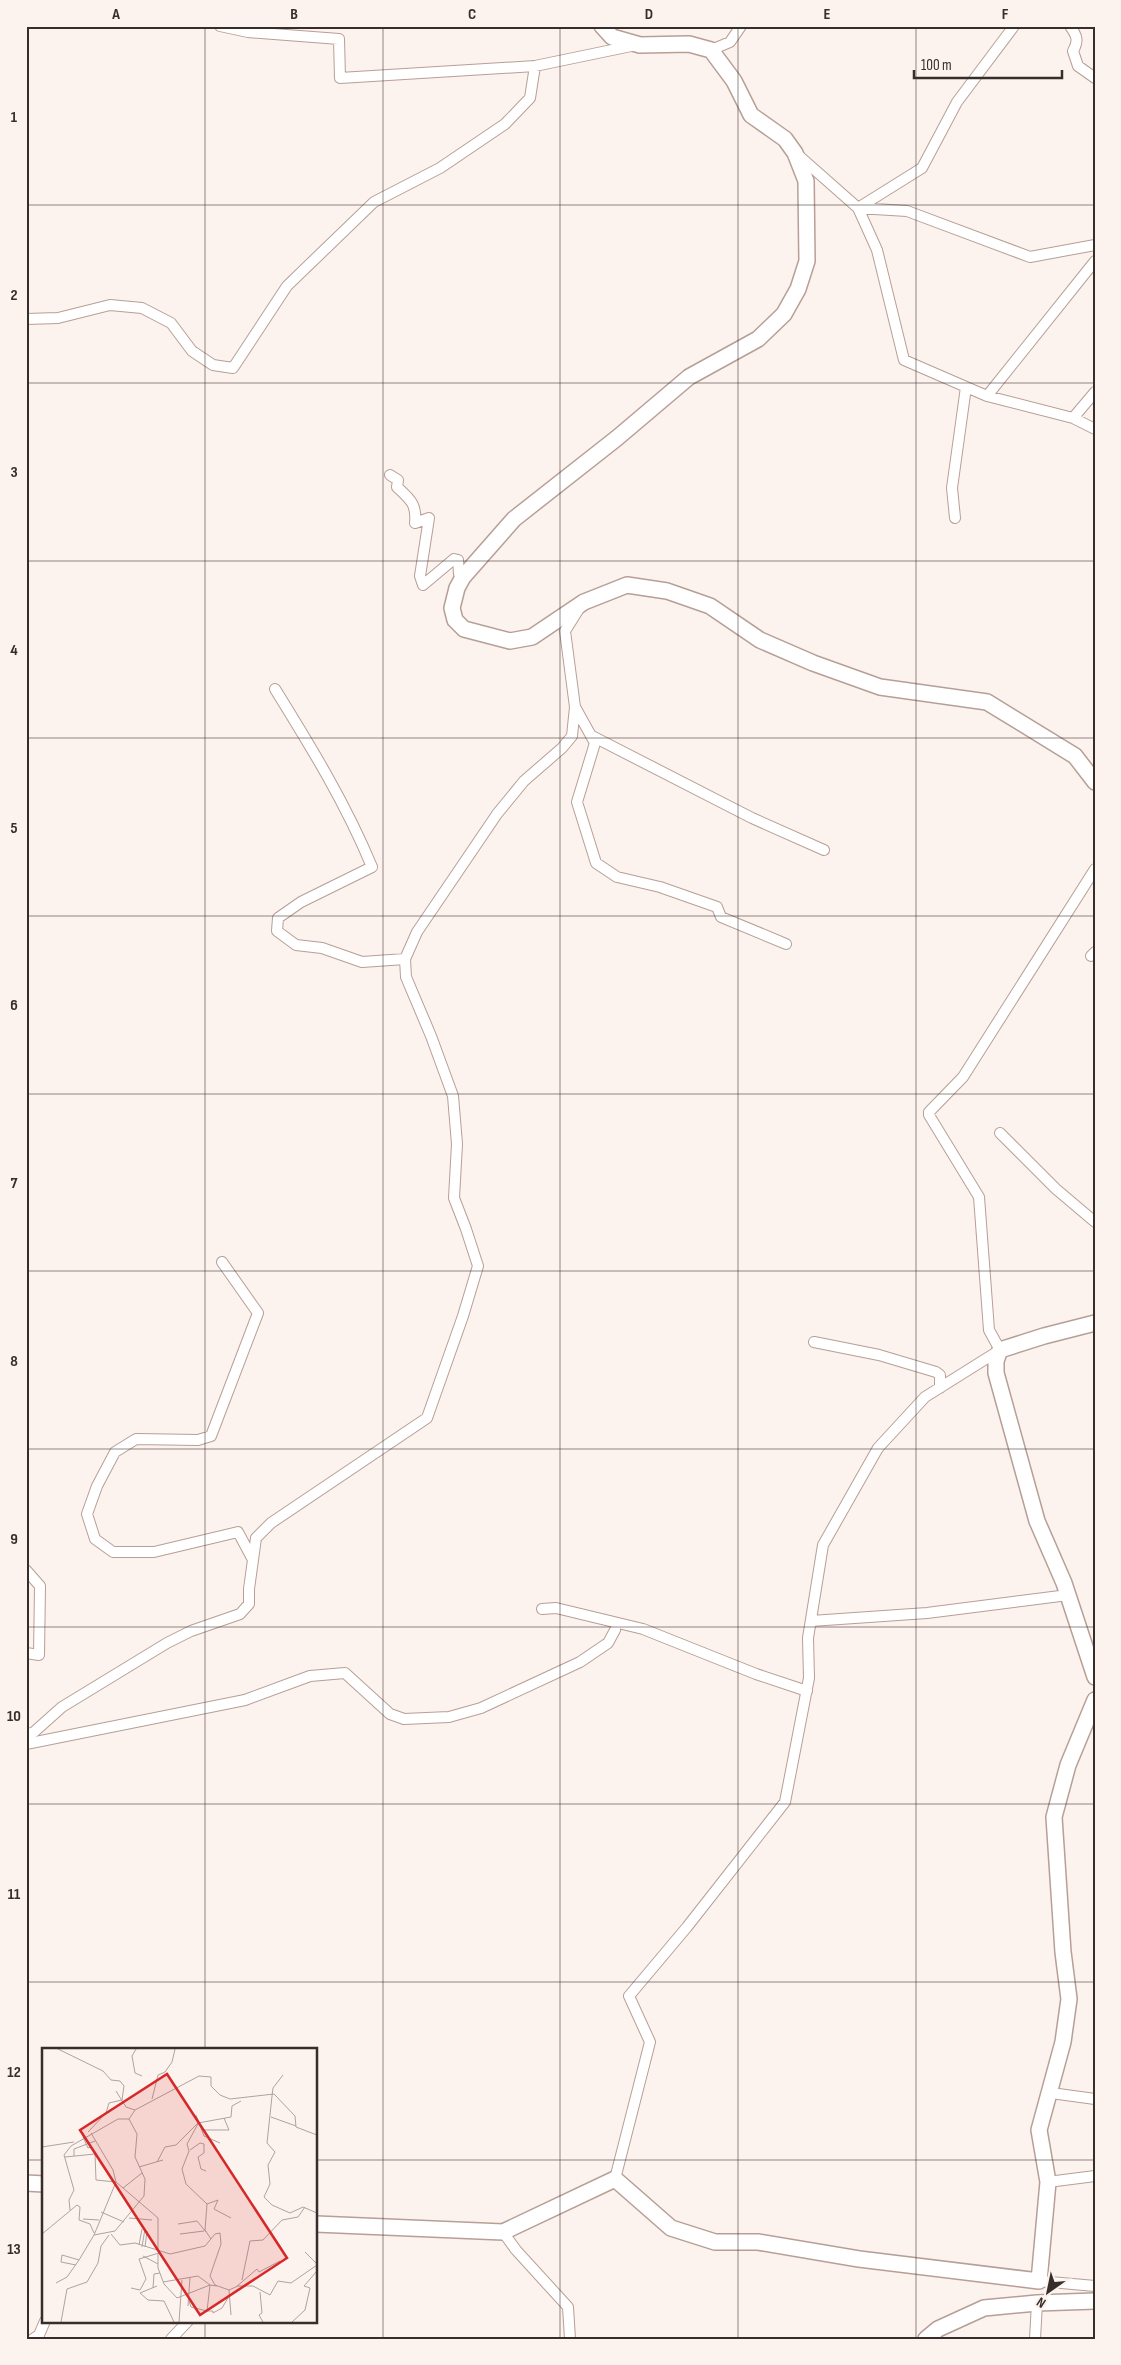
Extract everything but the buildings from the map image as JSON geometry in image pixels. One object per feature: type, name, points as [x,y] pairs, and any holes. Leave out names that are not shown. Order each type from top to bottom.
[{"type":"street","points":[[220,26],[248,32],[339,39],[340,78],[535,66],[640,45],[689,44],[712,50],[730,42],[741,26]]},
{"type":"street","points":[[602,26],[612,37],[640,45]]},
{"type":"street","points":[[858,208],[922,168],[957,102],[1014,26]]},
{"type":"street","points":[[1076,29],[1077,42],[1073,51],[1078,66],[1095,78]]},
{"type":"street","points":[[712,50],[734,81],[751,115],[785,138],[795,152],[858,208],[877,250],[904,360],[987,396],[1073,418],[1095,429]]},
{"type":"street","points":[[26,319],[58,318],[110,305],[142,308],[171,323],[192,351],[199,356],[213,365],[233,368],[287,286],[374,202],[440,168],[504,124],[530,98],[535,66]]},
{"type":"street","points":[[795,152],[806,181],[807,261],[798,289],[784,314],[758,339],[689,377],[617,438],[514,519],[463,577],[457,588],[452,608],[455,620],[464,629],[510,641],[532,637],[584,602],[628,585],[667,591],[710,606],[760,640],[814,663],[880,687],[987,702],[1075,756],[1095,782]]},
{"type":"street","points":[[858,208],[908,211],[1030,257],[1095,245]]},
{"type":"street","points":[[987,396],[1095,261]]},
{"type":"street","points":[[955,518],[952,488],[966,387]]},
{"type":"street","points":[[1073,418],[1095,392]]},
{"type":"street","points":[[390,475],[398,480],[397,488],[414,503],[416,512],[415,523],[429,518],[420,576],[422,586],[454,559],[458,560],[459,574],[463,577]]},
{"type":"street","points":[[26,1735],[34,1732],[62,1707],[167,1643],[191,1631],[240,1614],[249,1604],[248,1589],[256,1538],[271,1523],[427,1418],[478,1266],[454,1198],[457,1144],[453,1096],[431,1036],[406,977],[405,959],[417,932],[497,814],[524,781],[562,748],[572,736],[576,708],[565,631],[584,602]]},
{"type":"street","points":[[275,689],[354,822],[372,867],[301,902],[278,918],[277,931],[296,945],[322,948],[362,962],[405,959]]},
{"type":"street","points":[[576,708],[595,743],[577,802],[596,863],[617,877],[660,887],[717,907],[721,917],[786,944]]},
{"type":"street","points":[[592,736],[721,803],[824,850]]},
{"type":"street","points":[[1095,869],[963,1077],[929,1112],[978,1197],[989,1330],[1000,1350],[996,1361],[996,1373],[1037,1521],[1068,1596],[1095,1677]]},
{"type":"street","points":[[1000,1133],[1056,1189],[1095,1222]]},
{"type":"street","points":[[222,1262],[258,1313],[211,1436],[198,1440],[136,1438],[115,1452],[97,1486],[87,1514],[95,1539],[113,1552],[154,1552],[238,1532],[253,1561]]},
{"type":"street","points":[[615,2179],[650,2042],[629,1996],[687,1927],[785,1802],[809,1678],[808,1638],[823,1546],[878,1448],[925,1397],[1000,1350],[1095,1323]]},
{"type":"street","points":[[814,1342],[879,1355],[936,1372],[940,1375],[940,1388]]},
{"type":"street","points":[[26,1570],[40,1586],[40,1655],[26,1653]]},
{"type":"street","points":[[811,1621],[927,1613],[1068,1596]]},
{"type":"street","points":[[542,1609],[556,1608],[643,1629],[756,1674],[807,1691]]},
{"type":"street","points":[[26,1744],[245,1700],[310,1676],[345,1673],[390,1714],[404,1719],[449,1717],[481,1708],[580,1662],[608,1643],[615,1630]]},
{"type":"street","points":[[1039,2281],[1048,2182],[1039,2130],[1051,2094],[1063,2042],[1069,1999],[1063,1952],[1054,1817],[1068,1765],[1095,1700]]},
{"type":"street","points":[[1051,2094],[1095,2099]]},
{"type":"street","points":[[1048,2182],[1095,2176]]},
{"type":"street","points":[[318,2224],[503,2232],[615,2179]]},
{"type":"street","points":[[615,2179],[671,2228],[715,2242],[758,2242],[868,2260],[1095,2286]]},
{"type":"street","points":[[26,2183],[42,2184]]},
{"type":"street","points":[[503,2232],[516,2250],[568,2307],[570,2339]]},
{"type":"street","points":[[926,2339],[938,2330],[984,2308],[1037,2303],[1095,2301]]},
{"type":"street","points":[[1035,2339],[1037,2303]]},
{"type":"street","points":[[33,2339],[39,2335],[45,2322]]},
{"type":"street","points":[[170,2339],[187,2322]]}]
